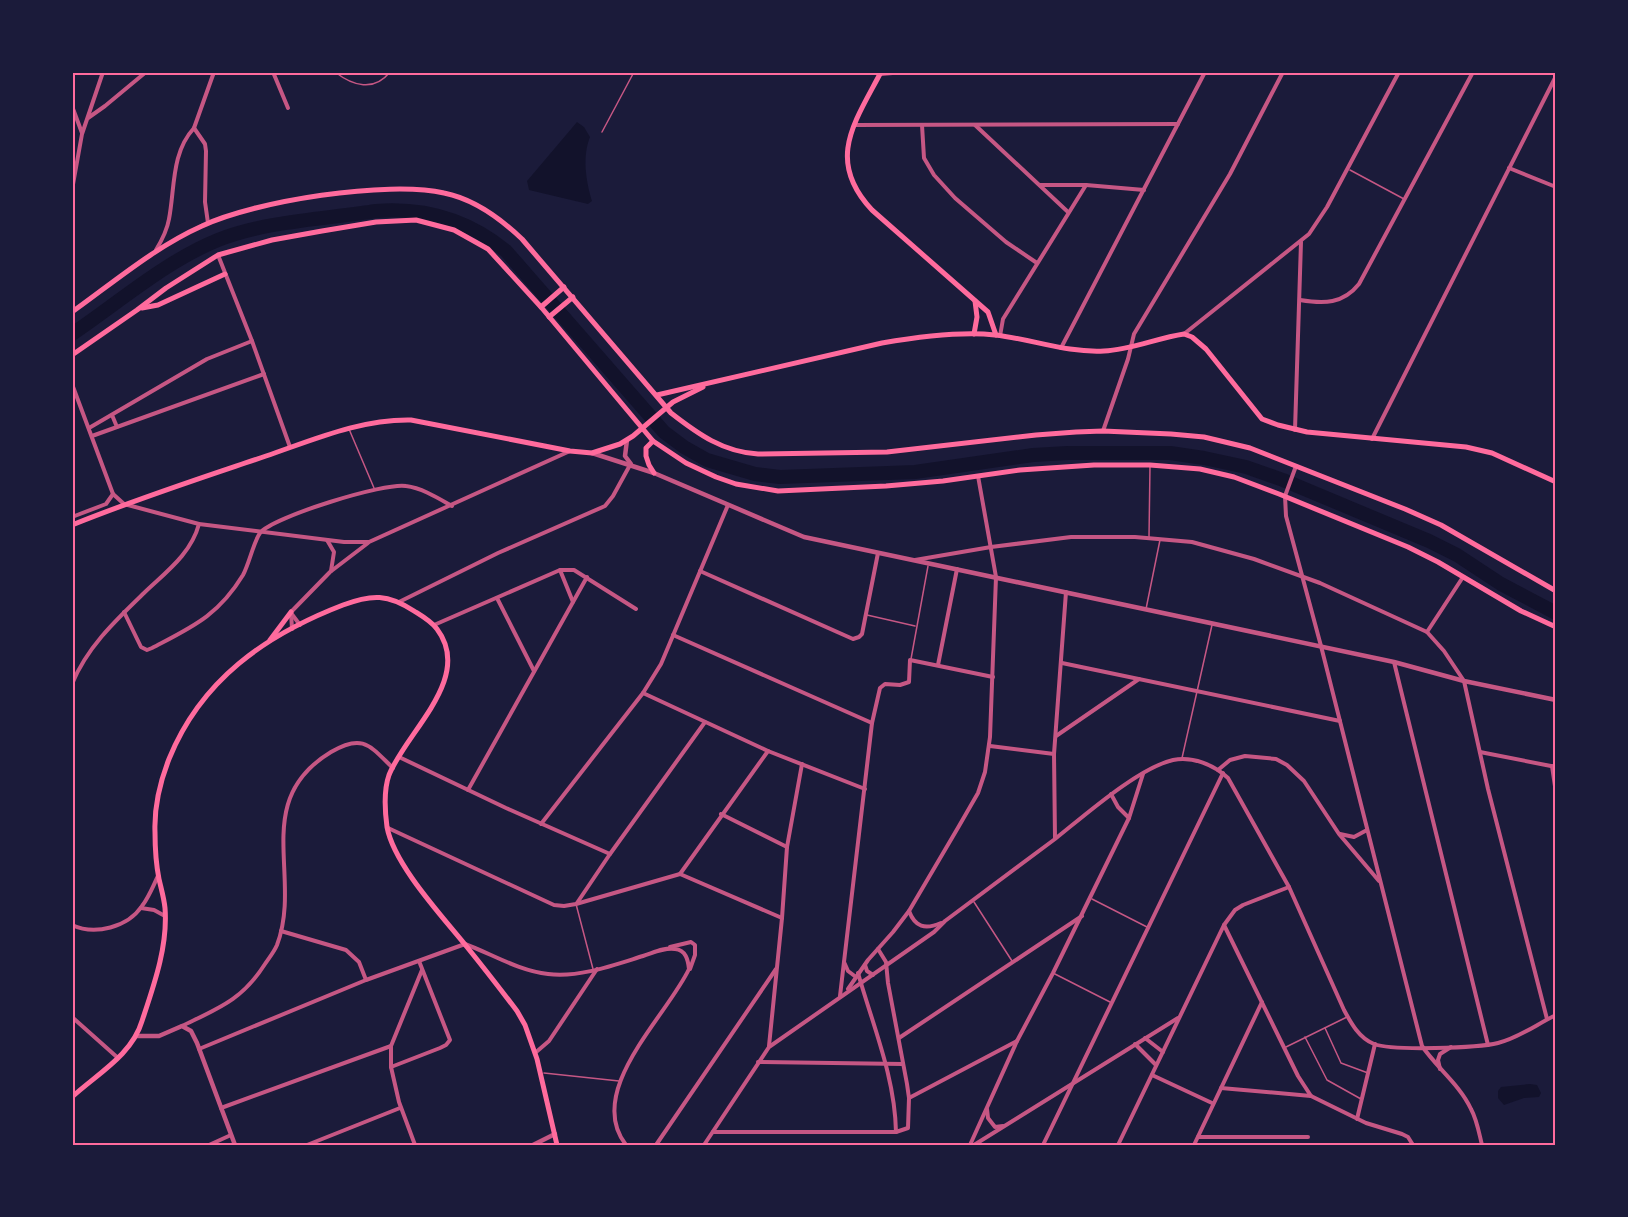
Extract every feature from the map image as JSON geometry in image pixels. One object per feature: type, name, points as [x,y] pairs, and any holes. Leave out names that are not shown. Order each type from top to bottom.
[{"type":"main road","points":[[880,73],[849,138],[846,156],[850,176],[858,194],[872,210],[988,312],[998,335]]},
{"type":"main road","points":[[72,312],[154,254],[208,223],[241,212],[336,194],[419,188],[447,193],[468,201],[498,218],[522,239],[562,289],[573,297],[671,413],[717,445],[758,454],[887,452],[1036,435],[1103,431],[1204,437],[1250,448],[1441,525],[1556,591]]},
{"type":"main road","points":[[72,355],[141,308],[165,288],[218,255],[282,238],[376,222],[416,220],[454,230],[488,249],[551,316],[653,441],[686,463],[716,477],[761,489],[789,490],[886,486],[943,481],[977,475],[1094,465],[1150,465],[1214,471],[1286,494],[1408,547],[1464,576],[1521,611],[1556,627]]},
{"type":"main road","points":[[141,308],[158,305],[225,274]]},
{"type":"main road","points":[[542,306],[562,289]]},
{"type":"main road","points":[[551,316],[573,297]]},
{"type":"main road","points":[[974,300],[977,317],[974,334]]},
{"type":"main road","points":[[657,395],[910,338],[974,334],[998,335],[1061,348],[1103,351],[1184,334],[1192,337],[1206,349],[1262,419],[1294,430],[1474,449],[1492,453],[1556,482]]},
{"type":"main road","points":[[72,525],[124,504],[348,428],[389,419],[411,420],[570,451],[592,453],[627,440],[666,407],[707,385]]},
{"type":"main road","points":[[653,441],[646,448],[646,456],[648,465],[654,473]]},
{"type":"main road","points":[[72,1097],[118,1058],[137,1036],[161,957],[165,916],[158,875],[155,832],[159,789],[178,738],[187,721],[209,691],[235,666],[269,641],[340,606],[366,598],[386,597],[399,602],[435,625],[446,649],[447,667],[443,685],[399,757],[387,783],[387,828],[393,848],[406,869],[517,1011],[525,1025],[535,1053],[558,1145]]},
{"type":"main road","points":[[269,641],[291,612]]},
{"type":"main road","points":[[72,1092],[79,1091]]},
{"type":"street","points":[[72,190],[82,134],[103,72]]},
{"type":"street","points":[[88,118],[146,72]]},
{"type":"street","points":[[154,254],[164,238],[169,222],[179,153],[183,142],[194,128],[214,72]]},
{"type":"street","points":[[273,72],[288,108]]},
{"type":"street","points":[[880,73],[904,72]]},
{"type":"street","points":[[1061,348],[1205,72]]},
{"type":"street","points":[[1103,431],[1134,334],[1230,174],[1283,72]]},
{"type":"street","points":[[1184,334],[1270,264],[1301,242],[1316,225],[1399,72]]},
{"type":"street","points":[[1300,300],[1333,303],[1352,293],[1359,284],[1473,72]]},
{"type":"street","points":[[1372,439],[1556,76]]},
{"type":"street","points":[[72,106],[82,134]]},
{"type":"street","points":[[975,124],[1068,212]]},
{"type":"street","points":[[854,125],[1178,124]]},
{"type":"street","points":[[922,125],[924,158],[934,175],[955,198],[998,235],[1037,263]]},
{"type":"street","points":[[194,128],[205,144],[205,202],[208,223]]},
{"type":"street","points":[[1509,168],[1556,187]]},
{"type":"street","points":[[1040,185],[1086,185],[1144,190]]},
{"type":"street","points":[[998,335],[1003,319],[1086,185]]},
{"type":"street","points":[[1294,430],[1301,242]]},
{"type":"street","points":[[218,255],[290,448]]},
{"type":"street","points":[[89,428],[207,359],[252,341]]},
{"type":"street","points":[[92,436],[264,374]]},
{"type":"street","points":[[72,384],[113,495],[124,504],[199,524],[260,532],[271,531],[327,540],[369,542]]},
{"type":"street","points":[[112,415],[117,427]]},
{"type":"street","points":[[627,440],[625,456],[631,464]]},
{"type":"street","points":[[292,629],[291,612],[330,572],[369,542],[570,451]]},
{"type":"street","points":[[592,453],[654,473],[804,537],[1321,646],[1394,662],[1464,681],[1556,700]]},
{"type":"street","points":[[399,602],[498,553],[604,506],[613,496],[631,464]]},
{"type":"street","points":[[1296,466],[1286,494],[1286,516],[1422,1046],[1470,1107],[1482,1145]]},
{"type":"street","points":[[848,991],[864,964],[909,911],[978,792],[985,772],[990,746],[996,577],[977,475]]},
{"type":"street","points":[[124,612],[139,644],[143,649],[152,648],[193,628],[214,612],[239,581],[253,554],[260,532],[294,515],[392,485],[407,486],[427,493],[452,506]]},
{"type":"street","points":[[72,517],[106,504],[113,495]]},
{"type":"street","points":[[541,824],[643,693],[661,664],[728,505]]},
{"type":"street","points":[[72,684],[95,643],[188,551],[199,524]]},
{"type":"street","points":[[914,560],[1071,537],[1161,538],[1192,542],[1223,549],[1302,576],[1427,632],[1444,651],[1464,681],[1547,1019]]},
{"type":"street","points":[[327,540],[334,552],[330,572]]},
{"type":"street","points":[[700,571],[853,639],[862,634],[878,553]]},
{"type":"street","points":[[938,665],[957,569]]},
{"type":"street","points":[[560,570],[573,602]]},
{"type":"street","points":[[435,625],[560,570],[574,570],[636,609]]},
{"type":"street","points":[[1427,632],[1464,576]]},
{"type":"street","points":[[468,790],[587,578]]},
{"type":"street","points":[[1055,838],[1054,754],[1066,592]]},
{"type":"street","points":[[497,598],[534,671]]},
{"type":"street","points":[[291,612],[300,625]]},
{"type":"street","points":[[672,635],[872,723]]},
{"type":"street","points":[[840,996],[872,723],[880,688],[885,684],[900,685],[909,682],[910,660],[993,677]]},
{"type":"street","points":[[1394,662],[1488,1045]]},
{"type":"street","points":[[1062,663],[1340,721]]},
{"type":"street","points":[[1056,736],[1139,679]]},
{"type":"street","points":[[643,693],[768,751],[865,789]]},
{"type":"street","points":[[576,904],[705,722]]},
{"type":"street","points":[[137,1036],[159,1036],[243,993],[276,947],[284,909],[285,813],[291,795],[302,777],[325,756],[341,746],[355,742],[364,743],[373,748],[393,768]]},
{"type":"street","points":[[990,746],[1054,754]]},
{"type":"street","points":[[680,874],[768,751]]},
{"type":"street","points":[[1480,752],[1554,766],[1556,793]]},
{"type":"street","points":[[1218,770],[1230,760],[1245,756],[1276,759],[1287,765],[1304,781],[1340,834],[1380,882]]},
{"type":"street","points":[[399,757],[610,854]]},
{"type":"street","points":[[704,1145],[769,1047],[933,932],[1111,794],[1166,762],[1182,759],[1204,763],[1223,773],[1240,798],[1289,887],[1327,976],[1348,1017],[1358,1032],[1375,1044],[1392,1047],[1488,1045],[1513,1038],[1556,1015]]},
{"type":"street","points":[[769,1047],[787,848],[802,764]]},
{"type":"street","points":[[1042,1145],[1223,773]]},
{"type":"street","points":[[972,1145],[986,1108],[1017,1041],[1053,974],[1129,818],[1143,774]]},
{"type":"street","points":[[1111,794],[1118,807],[1129,818]]},
{"type":"street","points":[[721,814],[787,848]]},
{"type":"street","points":[[387,828],[554,905],[576,904],[680,874],[782,918]]},
{"type":"street","points":[[1340,834],[1354,837],[1367,830]]},
{"type":"street","points":[[72,926],[100,930],[123,922],[141,908],[158,875]]},
{"type":"street","points":[[1118,1145],[1224,925],[1235,910],[1289,887]]},
{"type":"street","points":[[141,908],[154,910],[165,916]]},
{"type":"street","points":[[909,911],[914,922],[921,926],[930,927],[945,921]]},
{"type":"street","points":[[898,1039],[1082,915]]},
{"type":"street","points":[[1224,925],[1298,1076],[1311,1096]]},
{"type":"street","points":[[281,931],[346,950],[358,962],[366,980]]},
{"type":"street","points":[[199,1049],[366,980],[465,944],[521,967],[542,973],[566,974],[596,969],[691,942],[696,950],[693,963],[641,1043],[620,1081],[615,1100],[614,1117],[620,1136],[626,1145]]},
{"type":"street","points":[[665,949],[676,949],[683,952],[688,959],[689,969]]},
{"type":"street","points":[[712,1132],[896,1132],[908,1128],[909,1098],[888,983],[887,966],[885,957],[878,949]]},
{"type":"street","points":[[391,1067],[446,1046],[450,1040],[419,961]]},
{"type":"street","points":[[844,961],[848,971],[857,975],[861,983],[886,1065],[894,1104],[896,1132]]},
{"type":"street","points":[[864,964],[867,971],[873,975]]},
{"type":"street","points":[[656,1145],[776,968]]},
{"type":"street","points":[[535,1053],[549,1041],[596,969]]},
{"type":"street","points":[[415,1145],[400,1108],[391,1067],[391,1046],[422,970]]},
{"type":"street","points":[[1194,1145],[1212,1103],[1263,1001]]},
{"type":"street","points":[[72,1017],[118,1058]]},
{"type":"street","points":[[972,1145],[1070,1087],[1179,1018]]},
{"type":"street","points":[[182,1026],[191,1031],[194,1036],[235,1145]]},
{"type":"street","points":[[1145,1038],[1163,1052]]},
{"type":"street","points":[[909,1098],[1017,1041]]},
{"type":"street","points":[[1136,1044],[1157,1065]]},
{"type":"street","points":[[1357,1119],[1375,1044]]},
{"type":"street","points":[[221,1108],[391,1046]]},
{"type":"street","points":[[1440,1070],[1438,1060],[1440,1054],[1451,1047]]},
{"type":"street","points":[[758,1062],[903,1064]]},
{"type":"street","points":[[1152,1075],[1212,1103]]},
{"type":"street","points":[[1221,1088],[1311,1096],[1357,1119],[1402,1134],[1408,1137],[1413,1145]]},
{"type":"street","points":[[307,1145],[400,1108]]},
{"type":"street","points":[[986,1108],[988,1118],[995,1127],[1009,1124]]},
{"type":"street","points":[[532,1145],[555,1134]]},
{"type":"street","points":[[208,1145],[231,1135]]},
{"type":"street","points":[[1197,1137],[1308,1137]]},
{"type":"lane","points":[[335,72],[350,82],[370,86],[386,78],[390,72]]},
{"type":"lane","points":[[602,132],[634,72]]},
{"type":"lane","points":[[1347,169],[1404,199]]},
{"type":"lane","points":[[348,428],[374,489]]},
{"type":"lane","points":[[1149,538],[1150,465]]},
{"type":"lane","points":[[1146,610],[1161,538]]},
{"type":"lane","points":[[910,660],[929,562]]},
{"type":"lane","points":[[867,615],[916,626]]},
{"type":"lane","points":[[1182,759],[1212,624]]},
{"type":"lane","points":[[1090,898],[1148,927]]},
{"type":"lane","points":[[973,900],[1013,962]]},
{"type":"lane","points":[[576,904],[596,969]]},
{"type":"lane","points":[[1053,974],[1111,1002]]},
{"type":"lane","points":[[1285,1047],[1348,1017]]},
{"type":"lane","points":[[1325,1028],[1341,1063],[1368,1073]]},
{"type":"lane","points":[[1305,1037],[1327,1080],[1362,1100]]},
{"type":"lane","points":[[540,1072],[620,1081]]},
{"type":"shaded area","points":[[577,122],[584,127],[590,137],[586,153],[586,169],[592,201],[588,204],[529,190],[527,181]]},
{"type":"shaded area","points":[[1537,1085],[1541,1093],[1539,1097],[1524,1098],[1504,1105],[1498,1098],[1498,1091],[1501,1087]]},
{"type":"waterway","points":[[72,334],[180,259],[218,240],[296,221],[376,211],[412,211],[429,214],[477,231],[506,251],[664,432],[707,460],[755,474],[780,477],[915,472],[1033,455],[1068,453],[1170,453],[1204,458],[1246,467],[1283,480],[1429,541],[1457,555],[1501,584],[1556,613]]}]
